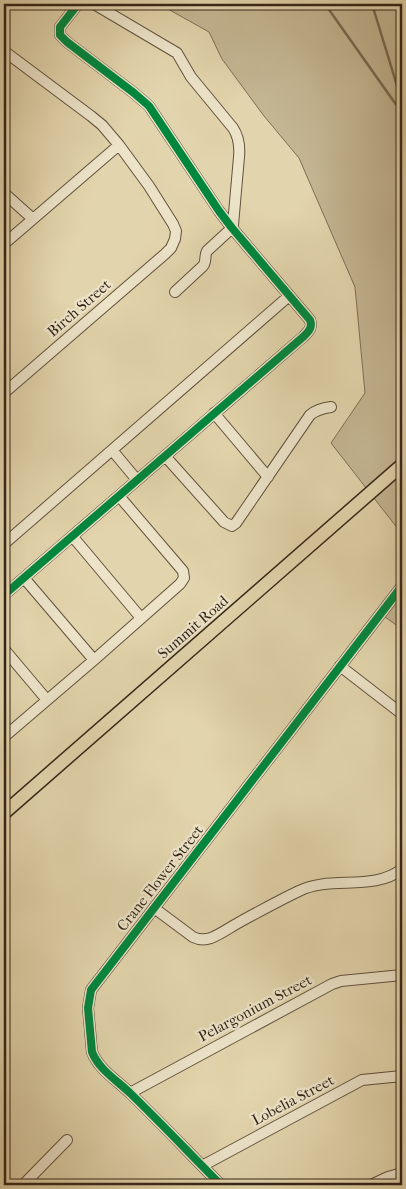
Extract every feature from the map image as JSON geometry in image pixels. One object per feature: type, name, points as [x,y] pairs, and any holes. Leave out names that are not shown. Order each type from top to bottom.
[{"type":"main road","name":"Summit Road","points":[[4,813],[402,465]]},
{"type":"street","points":[[4,595],[310,330],[311,324],[310,320],[219,211],[149,106],[60,36],[60,27],[78,4]]},
{"type":"street","points":[[94,4],[177,53],[191,77],[236,132],[240,146],[234,224],[207,251],[205,255],[206,262],[203,266],[174,292]]},
{"type":"street","points":[[4,50],[102,125],[119,145],[4,244]]},
{"type":"street","name":"Birch Street","points":[[4,394],[157,261],[173,244],[176,234],[173,224],[149,186],[119,145]]},
{"type":"street","points":[[4,193],[32,219]]},
{"type":"street","points":[[4,544],[289,296]]},
{"type":"street","points":[[165,456],[224,522],[232,526],[236,523],[310,415],[331,407]]},
{"type":"street","points":[[214,413],[268,477]]},
{"type":"street","points":[[112,450],[137,480]]},
{"type":"street","points":[[4,737],[94,660],[180,584],[184,578],[184,574],[175,561],[119,496]]},
{"type":"street","points":[[72,537],[141,618]]},
{"type":"street","points":[[24,578],[94,660]]},
{"type":"street","name":"Crane Flower Street","points":[[221,1185],[94,1058],[88,1008],[91,990],[402,586]]},
{"type":"street","points":[[4,649],[47,700]]},
{"type":"street","points":[[340,666],[402,714]]},
{"type":"street","points":[[154,908],[193,937],[206,939],[216,936],[308,887],[321,884],[377,880],[390,876],[402,869]]},
{"type":"street","name":"Pelargonium Street","points":[[130,1093],[332,984],[402,975]]},
{"type":"street","name":"Lobelia Street","points":[[202,1166],[362,1080],[402,1076]]},
{"type":"street","points":[[22,1185],[68,1140]]},
{"type":"street","points":[[371,1185],[402,1173]]},
{"type":"shaded area","points":[[159,4],[402,4],[402,534],[331,443],[365,393],[355,287],[299,158],[264,116],[222,59],[209,32]]},
{"type":"shaded area","points":[[402,594],[402,629],[385,617]]},
{"type":"waterway","points":[[325,4],[402,113]]},
{"type":"waterway","points":[[372,4],[402,102]]},
{"type":"cycle path","points":[[4,595],[303,337],[310,330],[311,325],[310,320],[219,211],[149,106],[60,35],[60,27],[78,4]]},
{"type":"cycle path","points":[[221,1185],[143,1105],[99,1064],[92,1052],[88,1008],[91,990],[402,586]]}]
